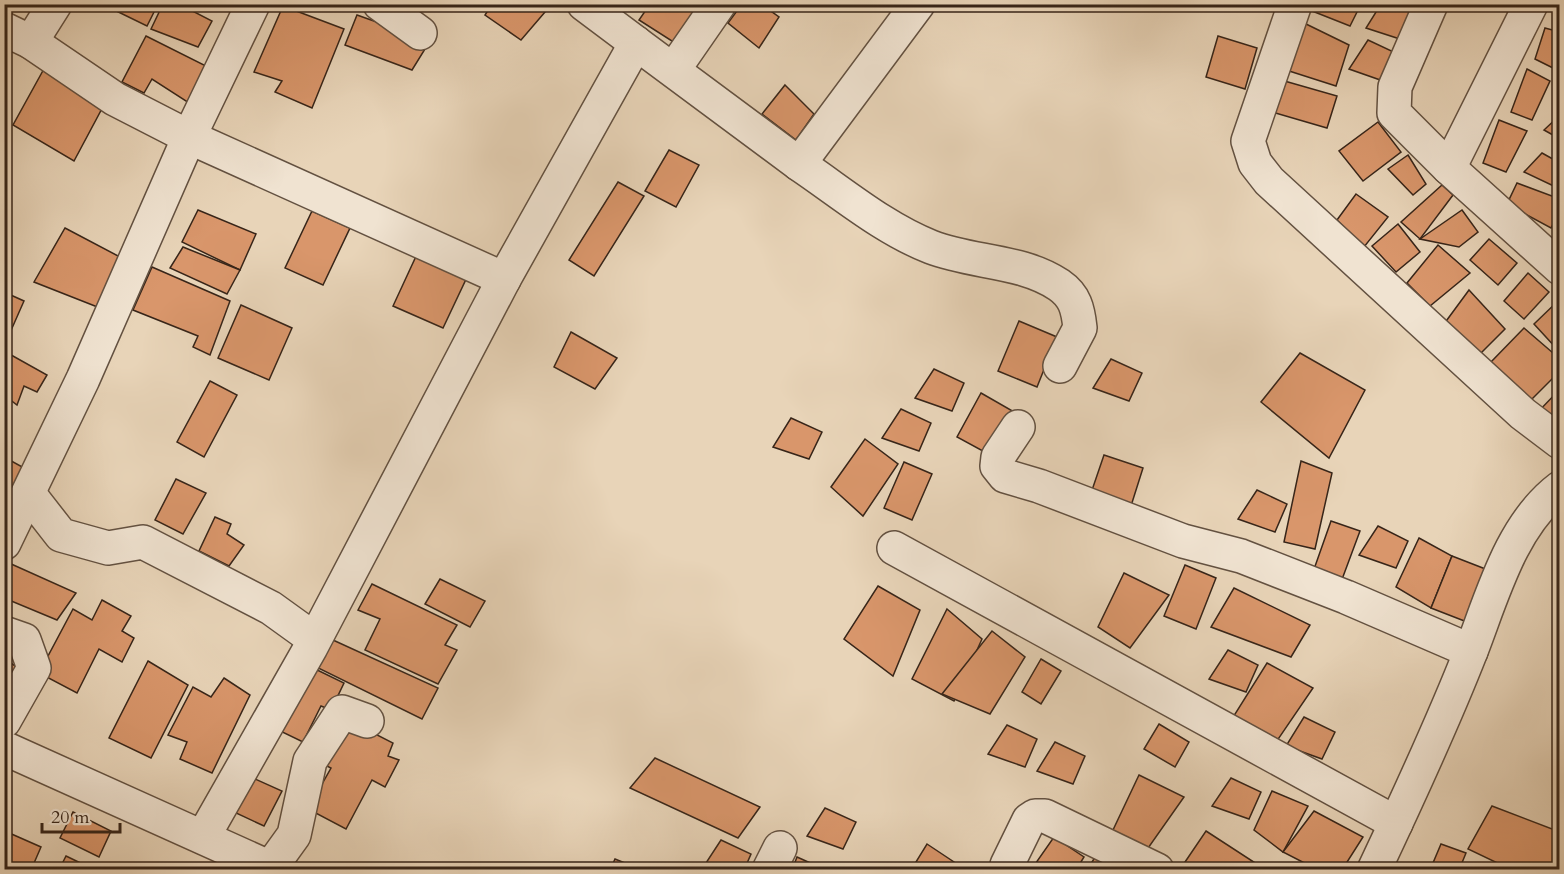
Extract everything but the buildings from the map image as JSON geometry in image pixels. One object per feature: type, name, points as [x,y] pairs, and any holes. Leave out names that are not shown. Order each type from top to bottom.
[{"type":"street","points":[[55,4],[18,35],[115,99],[189,137],[504,279]]},
{"type":"street","points":[[4,543],[29,494],[167,191],[189,137],[253,4]]},
{"type":"street","points":[[380,4],[420,33]]},
{"type":"street","points":[[584,4],[799,164],[901,234],[953,255],[1026,271],[1073,296],[1080,328],[1060,366]]},
{"type":"street","points":[[674,69],[719,4]]},
{"type":"street","points":[[799,164],[918,4]]},
{"type":"street","points":[[1295,4],[1248,141],[1255,163],[1269,181],[1308,218],[1523,414],[1560,442]]},
{"type":"street","points":[[1431,4],[1395,87],[1392,104],[1394,113],[1449,168],[1556,254]]},
{"type":"street","points":[[1449,168],[1532,4]]},
{"type":"street","points":[[203,837],[314,639],[504,279],[636,43]]},
{"type":"street","points":[[1018,427],[998,457],[997,466],[1005,476],[1039,486],[1183,541],[1241,556],[1346,597],[1471,651]]},
{"type":"street","points":[[1374,870],[1471,651],[1494,586],[1533,514],[1560,488]]},
{"type":"street","points":[[29,494],[61,536],[108,548],[144,542],[271,608],[314,639]]},
{"type":"street","points":[[894,548],[1396,823]]},
{"type":"street","points":[[4,633],[24,640],[34,668],[4,721]]},
{"type":"street","points":[[4,748],[273,868],[294,836],[310,761],[342,712],[367,721]]},
{"type":"street","points":[[1007,865],[1029,820],[1035,816],[1045,816],[1157,870]]}]
